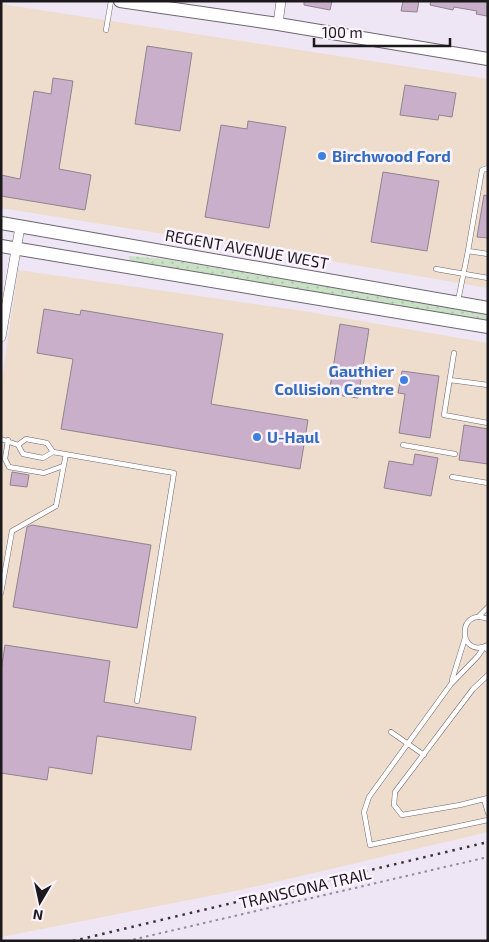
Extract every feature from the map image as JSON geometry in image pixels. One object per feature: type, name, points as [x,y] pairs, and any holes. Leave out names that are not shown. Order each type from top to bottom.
[{"type":"main road","points":[[120,1],[278,24],[488,59]]},
{"type":"main road","name":"REGENT AVENUE WEST","points":[[1,223],[488,308]]},
{"type":"main road","points":[[1,246],[488,327]]},
{"type":"street","points":[[278,24],[281,1]]},
{"type":"street","points":[[1,337],[20,227]]},
{"type":"lane","points":[[106,30],[111,1]]},
{"type":"lane","points":[[458,302],[482,170],[488,168]]},
{"type":"lane","points":[[468,251],[488,254]]},
{"type":"lane","points":[[436,269],[488,278]]},
{"type":"lane","points":[[454,353],[444,415],[488,423]]},
{"type":"lane","points":[[450,380],[488,385]]},
{"type":"lane","points":[[1,439],[18,445],[22,454],[43,458],[53,452],[174,473],[137,701]]},
{"type":"lane","points":[[8,440],[5,460],[9,466],[44,473],[64,466]]},
{"type":"lane","points":[[18,445],[26,440],[47,443],[53,452]]},
{"type":"lane","points":[[403,446],[455,454]]},
{"type":"lane","points":[[1,593],[12,530],[56,506],[66,454]]},
{"type":"lane","points":[[452,476],[488,483]]},
{"type":"lane","points":[[478,617],[488,607]]},
{"type":"lane","points":[[451,684],[465,638],[464,629],[466,625],[473,618],[488,619]]},
{"type":"lane","points":[[465,638],[467,642],[475,647],[486,647]]},
{"type":"lane","points":[[486,647],[451,684],[369,797],[364,812],[370,845],[488,820]]},
{"type":"lane","points":[[488,675],[473,689],[395,792],[394,805],[402,815],[460,805],[486,798],[488,813]]},
{"type":"lane","points":[[391,732],[424,756]]},
{"type":"path","name":"TRANSCONA TRAIL","points":[[127,941],[488,857]]},
{"type":"shaded area","points":[[1,4],[488,79],[488,288],[1,208]]},
{"type":"shaded area","points":[[18,270],[303,311],[488,343],[488,832],[245,889],[1,937],[1,387]]},
{"type":"green space","points":[[129,256],[164,259],[488,314],[488,321],[132,261],[129,259]]},
{"type":"building","points":[[304,1],[332,1],[330,10],[304,5]]},
{"type":"building","points":[[403,1],[419,1],[417,12],[401,11]]},
{"type":"building","points":[[431,1],[487,1],[487,16],[476,14],[477,11],[454,7],[453,10],[430,5]]},
{"type":"building","points":[[147,46],[192,53],[180,131],[135,124]]},
{"type":"building","points":[[53,78],[73,81],[59,169],[91,175],[85,210],[1,196],[1,175],[20,179],[34,91],[51,94]]},
{"type":"building","points":[[405,85],[456,93],[452,117],[439,115],[438,120],[400,115]]},
{"type":"building","points":[[248,121],[286,127],[269,228],[205,217],[221,125],[247,129]]},
{"type":"building","points":[[383,172],[439,181],[427,251],[371,242]]},
{"type":"building","points":[[484,195],[488,196],[488,238],[477,237]]},
{"type":"building","points":[[44,309],[80,315],[81,310],[223,334],[211,404],[308,420],[300,469],[61,429],[73,359],[37,353]]},
{"type":"building","name":"U-Haul","points":[[340,324],[369,329],[358,398],[329,394]]},
{"type":"building","points":[[402,371],[439,376],[430,438],[399,433],[405,394],[398,393]]},
{"type":"building","points":[[464,425],[488,429],[488,464],[459,460]]},
{"type":"building","points":[[415,454],[438,458],[431,496],[384,488],[389,461],[413,465]]},
{"type":"building","points":[[12,472],[29,475],[27,487],[10,485]]},
{"type":"building","points":[[32,525],[151,545],[137,628],[13,607],[27,527]]},
{"type":"building","points":[[5,645],[110,661],[104,702],[196,717],[191,750],[97,736],[92,774],[49,767],[47,780],[1,773],[1,671]]},
{"type":"railway","points":[[73,941],[488,842]]},
{"type":"place","name":"Birchwood Ford","points":[[322,156]]},
{"type":"place","name":"Gauthier Collision Centre","points":[[404,380]]},
{"type":"place","name":"U-Haul","points":[[257,437]]}]
